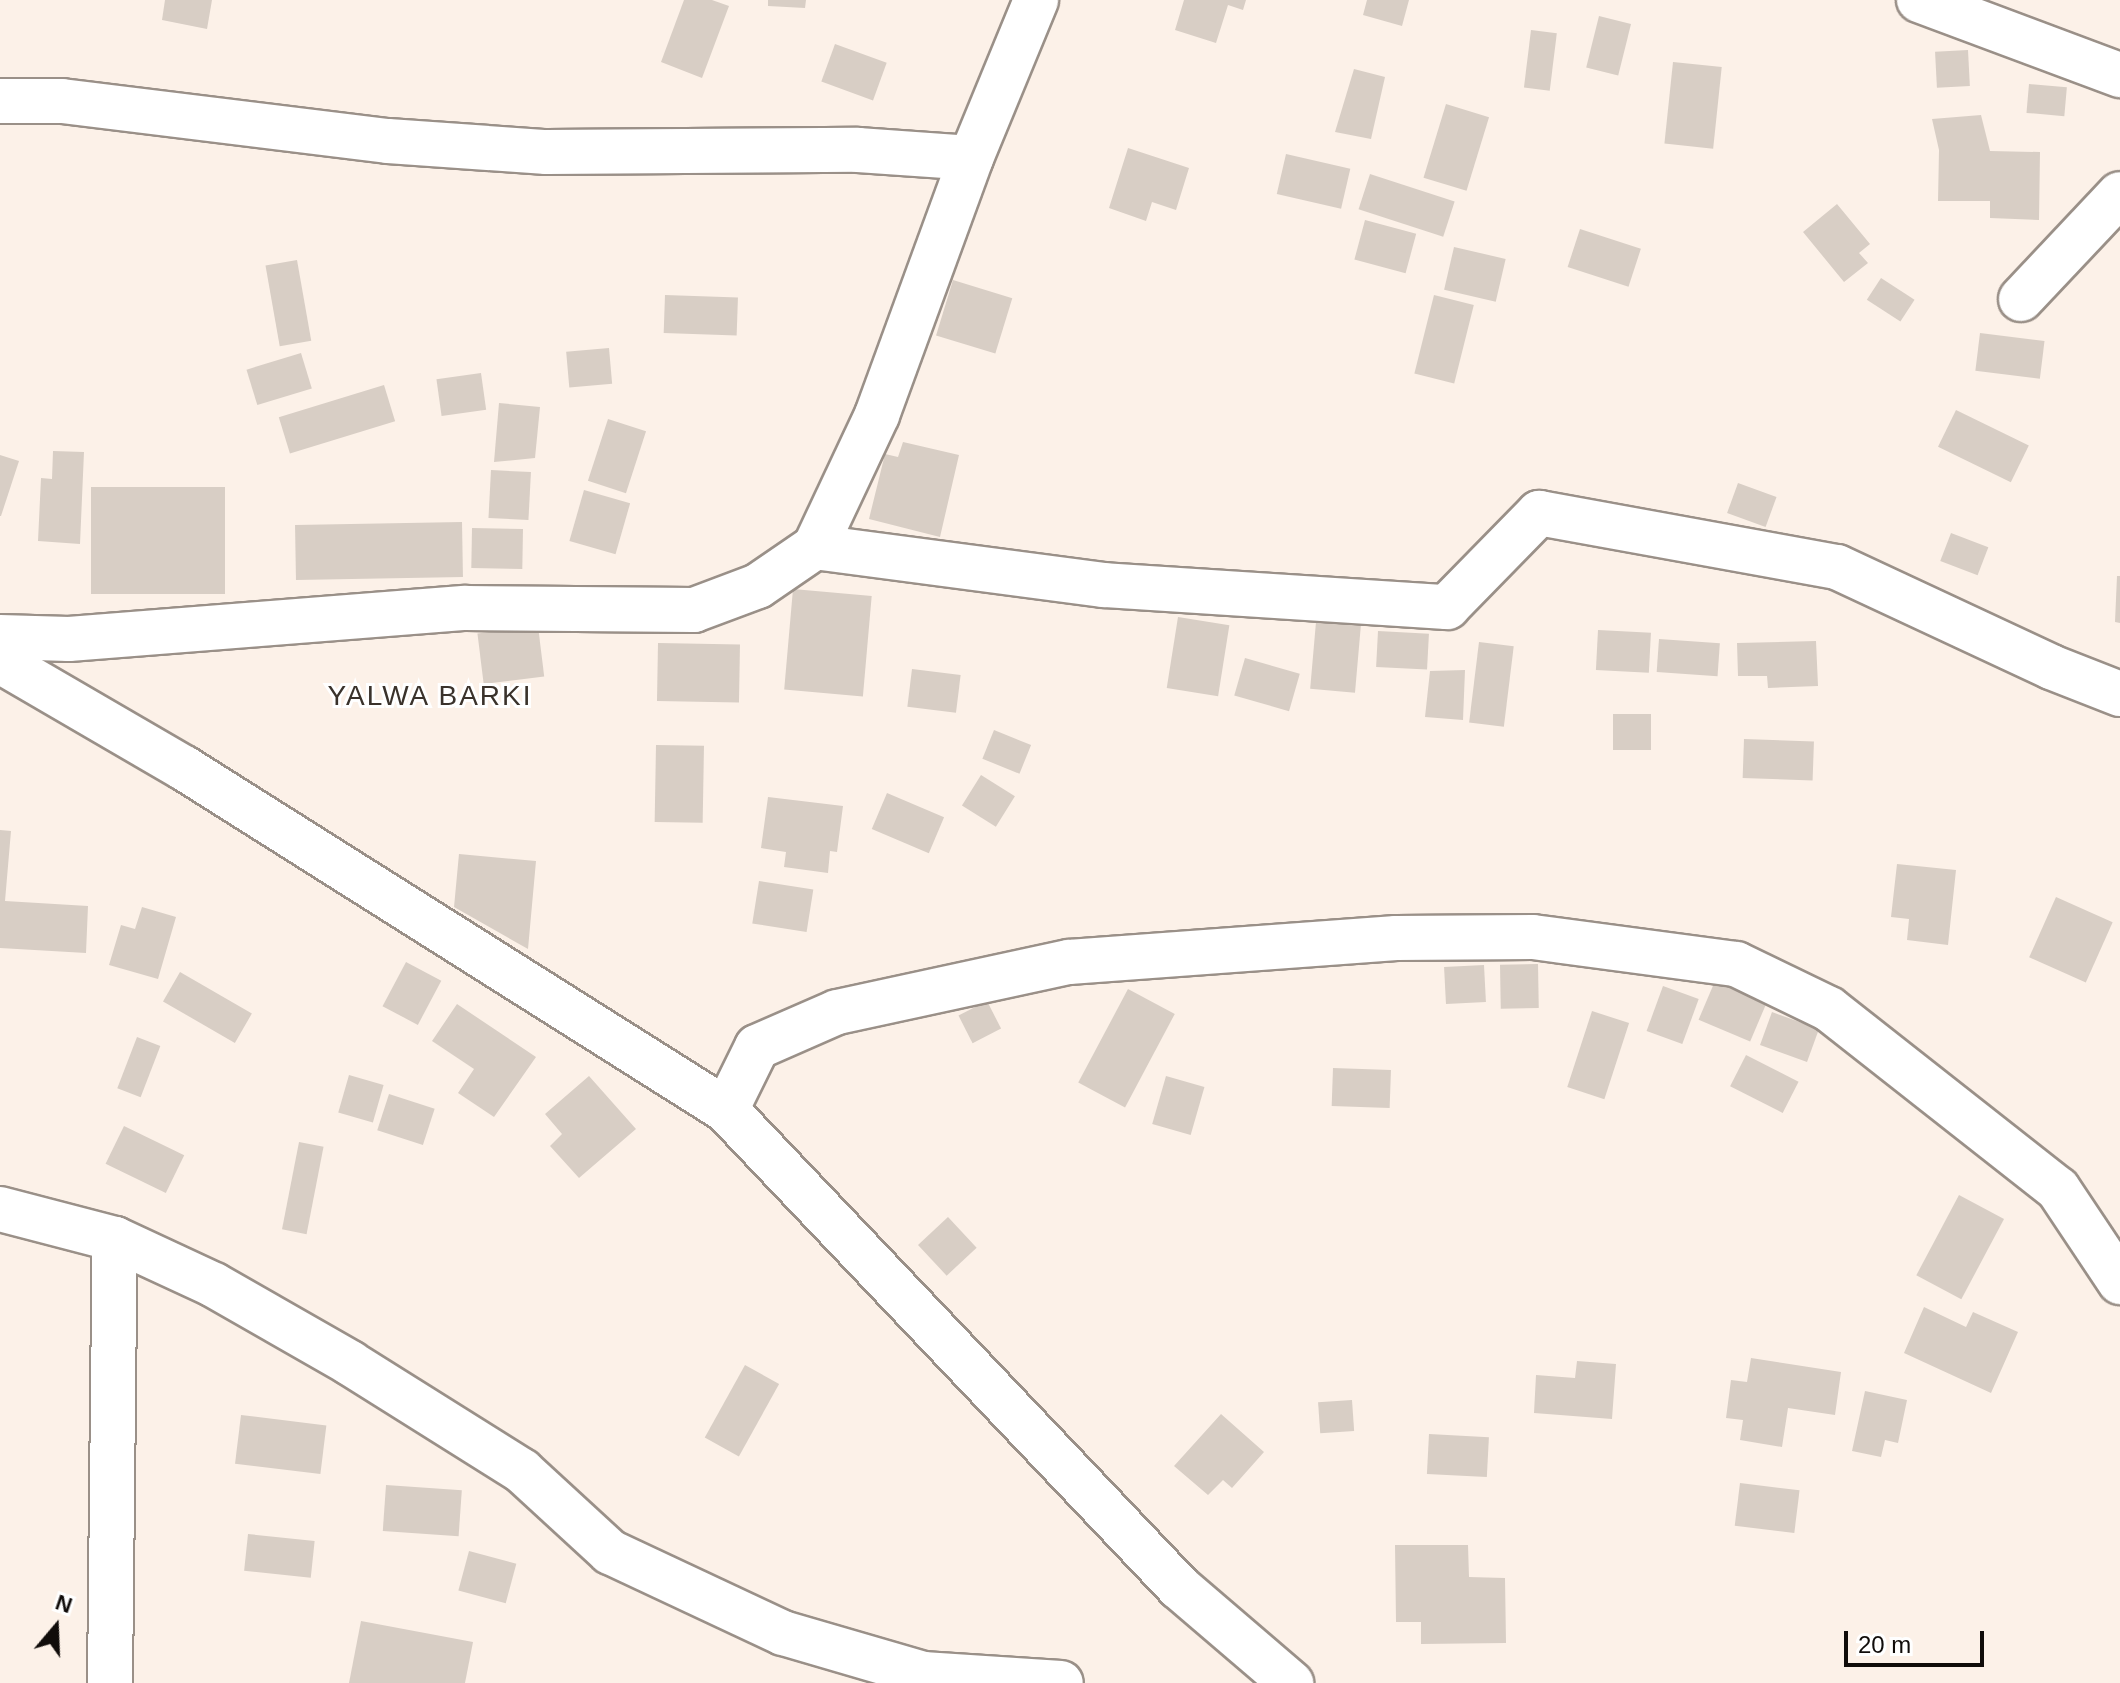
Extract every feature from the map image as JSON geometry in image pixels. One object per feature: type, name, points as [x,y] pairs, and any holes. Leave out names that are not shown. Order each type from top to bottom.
[{"type":"street","points":[[0,637],[69,639],[466,608],[694,610],[758,586],[815,547],[877,415],[971,158],[1036,0]]},
{"type":"street","points":[[1919,0],[2120,75]]},
{"type":"street","points":[[0,101],[62,101],[388,141],[547,152],[858,150],[971,158]]},
{"type":"street","points":[[2021,299],[2120,194]]},
{"type":"street","points":[[815,547],[1104,585],[1447,607],[1539,513],[1837,567],[2051,667],[2120,694]]},
{"type":"street","points":[[0,661],[184,768],[726,1110],[1179,1587],[1291,1683]]},
{"type":"street","points":[[726,1110],[757,1047],[837,1012],[1069,962],[1396,938],[1533,937],[1736,964],[1829,1009],[2058,1189],[2120,1282]]},
{"type":"street","points":[[0,1209],[115,1239],[214,1285],[376,1379],[522,1471],[610,1552],[783,1633],[923,1674],[1061,1683]]},
{"type":"street","points":[[110,1683],[115,1239]]},
{"type":"building","points":[[165,0],[212,0],[207,29],[162,20]]},
{"type":"building","points":[[684,0],[712,0],[729,6],[702,78],[661,62]]},
{"type":"building","points":[[768,0],[806,0],[805,8],[768,6]]},
{"type":"building","points":[[1184,0],[1246,0],[1243,10],[1228,5],[1216,43],[1175,30]]},
{"type":"building","points":[[1367,0],[1409,0],[1402,26],[1363,15]]},
{"type":"building","points":[[1599,16],[1631,24],[1618,75],[1586,67]]},
{"type":"building","points":[[1531,30],[1557,33],[1550,91],[1524,88]]},
{"type":"building","points":[[835,44],[887,63],[873,100],[821,82]]},
{"type":"building","points":[[1968,50],[1970,86],[1937,88],[1935,52]]},
{"type":"building","points":[[1673,62],[1722,67],[1713,149],[1664,144]]},
{"type":"building","points":[[1354,69],[1385,77],[1371,139],[1335,132]]},
{"type":"building","points":[[2029,84],[2067,87],[2064,116],[2026,113]]},
{"type":"building","points":[[1446,104],[1489,117],[1467,191],[1423,178]]},
{"type":"building","points":[[1981,115],[1990,151],[2040,152],[2039,220],[1990,218],[1990,201],[1938,201],[1939,150],[1932,119]]},
{"type":"building","points":[[1128,148],[1189,168],[1176,210],[1152,202],[1146,221],[1109,208]]},
{"type":"building","points":[[1286,154],[1350,169],[1341,209],[1277,194]]},
{"type":"building","points":[[1370,174],[1455,202],[1443,237],[1359,209]]},
{"type":"building","points":[[1837,204],[1870,244],[1859,253],[1868,263],[1844,282],[1803,232]]},
{"type":"building","points":[[1365,220],[1416,234],[1406,273],[1354,260]]},
{"type":"building","points":[[1580,229],[1641,249],[1629,287],[1568,267]]},
{"type":"building","points":[[1454,247],[1506,259],[1496,302],[1444,290]]},
{"type":"building","points":[[297,260],[311,341],[280,346],[265,266]]},
{"type":"building","points":[[1881,278],[1915,300],[1900,322],[1867,300]]},
{"type":"building","points":[[953,280],[1012,298],[995,354],[936,335]]},
{"type":"building","points":[[665,295],[738,298],[737,336],[664,333]]},
{"type":"building","points":[[1434,295],[1474,305],[1454,384],[1414,374]]},
{"type":"building","points":[[1980,333],[2045,341],[2040,379],[1975,371]]},
{"type":"building","points":[[609,348],[612,384],[569,388],[566,352]]},
{"type":"building","points":[[301,353],[312,388],[257,405],[246,370]]},
{"type":"building","points":[[481,373],[486,410],[442,416],[436,379]]},
{"type":"building","points":[[384,385],[395,421],[290,454],[279,417]]},
{"type":"building","points":[[499,403],[540,407],[535,458],[494,462]]},
{"type":"building","points":[[1956,410],[2029,446],[2011,482],[1938,447]]},
{"type":"building","points":[[608,419],[646,431],[626,493],[588,481]]},
{"type":"building","points":[[903,442],[959,455],[940,537],[869,519],[885,454],[898,457]]},
{"type":"building","points":[[53,451],[84,452],[80,544],[38,541],[41,478],[52,479]]},
{"type":"building","points":[[0,455],[19,461],[1,516],[0,516]]},
{"type":"building","points":[[491,470],[531,472],[528,520],[488,518]]},
{"type":"building","points":[[1738,483],[1777,497],[1766,527],[1727,513]]},
{"type":"building","points":[[91,487],[225,487],[225,594],[91,594]]},
{"type":"building","points":[[584,490],[630,503],[616,554],[569,541]]},
{"type":"building","points":[[462,522],[463,577],[296,580],[295,525]]},
{"type":"building","points":[[472,528],[523,529],[522,569],[471,568]]},
{"type":"building","points":[[1951,533],[1988,547],[1978,575],[1940,561]]},
{"type":"building","points":[[2117,576],[2120,576],[2120,623],[2115,622]]},
{"type":"building","points":[[793,589],[872,596],[863,697],[784,690]]},
{"type":"building","points":[[1178,617],[1229,625],[1218,696],[1167,688]]},
{"type":"building","points":[[1316,622],[1361,626],[1355,693],[1310,689]]},
{"type":"building","points":[[538,626],[544,677],[484,684],[477,633]]},
{"type":"building","points":[[1598,630],[1651,633],[1649,673],[1596,670]]},
{"type":"building","points":[[1378,631],[1429,634],[1427,670],[1376,667]]},
{"type":"building","points":[[1659,639],[1720,643],[1718,676],[1657,672]]},
{"type":"building","points":[[1816,641],[1818,686],[1768,688],[1767,676],[1738,676],[1737,643]]},
{"type":"building","points":[[1479,642],[1514,646],[1504,727],[1469,722]]},
{"type":"building","points":[[658,643],[740,644],[739,702],[657,701]]},
{"type":"building","points":[[1245,658],[1300,674],[1289,711],[1234,695]]},
{"type":"building","points":[[912,669],[961,675],[956,713],[907,707]]},
{"type":"building","points":[[1465,670],[1463,720],[1425,717],[1430,671]]},
{"type":"building","points":[[1613,714],[1651,714],[1651,750],[1613,750]]},
{"type":"building","points":[[994,730],[1031,745],[1019,774],[982,759]]},
{"type":"building","points":[[1744,739],[1814,741],[1813,780],[1743,778]]},
{"type":"building","points":[[656,745],[704,746],[703,823],[655,822]]},
{"type":"building","points":[[981,775],[1015,796],[996,827],[962,806]]},
{"type":"building","points":[[887,793],[944,817],[929,853],[872,829]]},
{"type":"building","points":[[768,797],[843,806],[837,852],[830,851],[828,873],[784,867],[786,852],[761,848]]},
{"type":"building","points":[[0,830],[11,831],[5,901],[88,906],[86,953],[0,948]]},
{"type":"building","points":[[459,854],[536,861],[528,949],[454,907]]},
{"type":"building","points":[[1897,864],[1956,870],[1948,945],[1907,940],[1909,919],[1891,917]]},
{"type":"building","points":[[759,881],[813,890],[807,932],[752,923]]},
{"type":"building","points":[[2056,897],[2113,922],[2086,983],[2029,957]]},
{"type":"building","points":[[142,907],[176,917],[158,979],[109,965],[121,925],[135,929]]},
{"type":"building","points":[[406,962],[441,981],[418,1025],[383,1006]]},
{"type":"building","points":[[1538,964],[1539,1008],[1501,1009],[1500,965]]},
{"type":"building","points":[[1484,965],[1486,1002],[1446,1004],[1444,967]]},
{"type":"building","points":[[180,972],[252,1014],[235,1043],[163,1001]]},
{"type":"building","points":[[1715,981],[1767,1003],[1750,1042],[1699,1020]]},
{"type":"building","points":[[1663,986],[1699,999],[1682,1044],[1647,1031]]},
{"type":"building","points":[[1128,989],[1175,1014],[1125,1107],[1078,1083]]},
{"type":"building","points":[[987,1001],[1001,1029],[973,1043],[958,1016]]},
{"type":"building","points":[[457,1004],[536,1057],[494,1117],[458,1093],[474,1069],[432,1041]]},
{"type":"building","points":[[1592,1011],[1629,1023],[1604,1099],[1567,1087]]},
{"type":"building","points":[[1772,1012],[1819,1029],[1807,1062],[1760,1045]]},
{"type":"building","points":[[137,1037],[160,1046],[141,1097],[117,1088]]},
{"type":"building","points":[[1746,1055],[1799,1082],[1783,1113],[1730,1086]]},
{"type":"building","points":[[1333,1068],[1391,1070],[1390,1108],[1332,1106]]},
{"type":"building","points":[[349,1075],[384,1085],[373,1122],[338,1112]]},
{"type":"building","points":[[589,1076],[636,1129],[579,1178],[550,1146],[562,1134],[545,1114]]},
{"type":"building","points":[[1166,1076],[1204,1087],[1191,1135],[1152,1124]]},
{"type":"building","points":[[389,1094],[435,1109],[423,1145],[377,1130]]},
{"type":"building","points":[[124,1126],[184,1155],[166,1193],[106,1164]]},
{"type":"building","points":[[299,1142],[324,1147],[307,1234],[282,1229]]},
{"type":"building","points":[[1959,1195],[2004,1219],[1961,1299],[1916,1275]]},
{"type":"building","points":[[948,1217],[977,1248],[947,1276],[918,1245]]},
{"type":"building","points":[[1924,1307],[1966,1327],[1973,1312],[2018,1332],[1991,1393],[1904,1353]]},
{"type":"building","points":[[1751,1358],[1841,1372],[1835,1415],[1788,1408],[1782,1447],[1740,1440],[1743,1420],[1726,1418],[1731,1380],[1747,1382]]},
{"type":"building","points":[[1577,1361],[1616,1364],[1612,1419],[1534,1413],[1536,1375],[1575,1378]]},
{"type":"building","points":[[745,1365],[779,1384],[739,1457],[705,1438]]},
{"type":"building","points":[[1865,1391],[1907,1400],[1898,1443],[1885,1440],[1881,1457],[1852,1451]]},
{"type":"building","points":[[1352,1400],[1354,1431],[1320,1433],[1318,1402]]},
{"type":"building","points":[[1221,1414],[1264,1452],[1232,1488],[1223,1480],[1208,1495],[1174,1466]]},
{"type":"building","points":[[241,1415],[326,1425],[320,1474],[235,1464]]},
{"type":"building","points":[[1429,1434],[1489,1437],[1487,1477],[1427,1474]]},
{"type":"building","points":[[1740,1483],[1800,1490],[1794,1533],[1735,1526]]},
{"type":"building","points":[[386,1485],[462,1490],[459,1536],[383,1531]]},
{"type":"building","points":[[248,1534],[315,1541],[311,1578],[244,1571]]},
{"type":"building","points":[[1395,1545],[1468,1545],[1469,1577],[1505,1578],[1506,1643],[1421,1644],[1421,1622],[1396,1622]]},
{"type":"building","points":[[469,1551],[516,1564],[506,1603],[458,1591]]},
{"type":"building","points":[[361,1621],[473,1642],[465,1683],[349,1683]]},
{"type":"district","name":"YALWA BARKI","points":[[430,696]]}]
